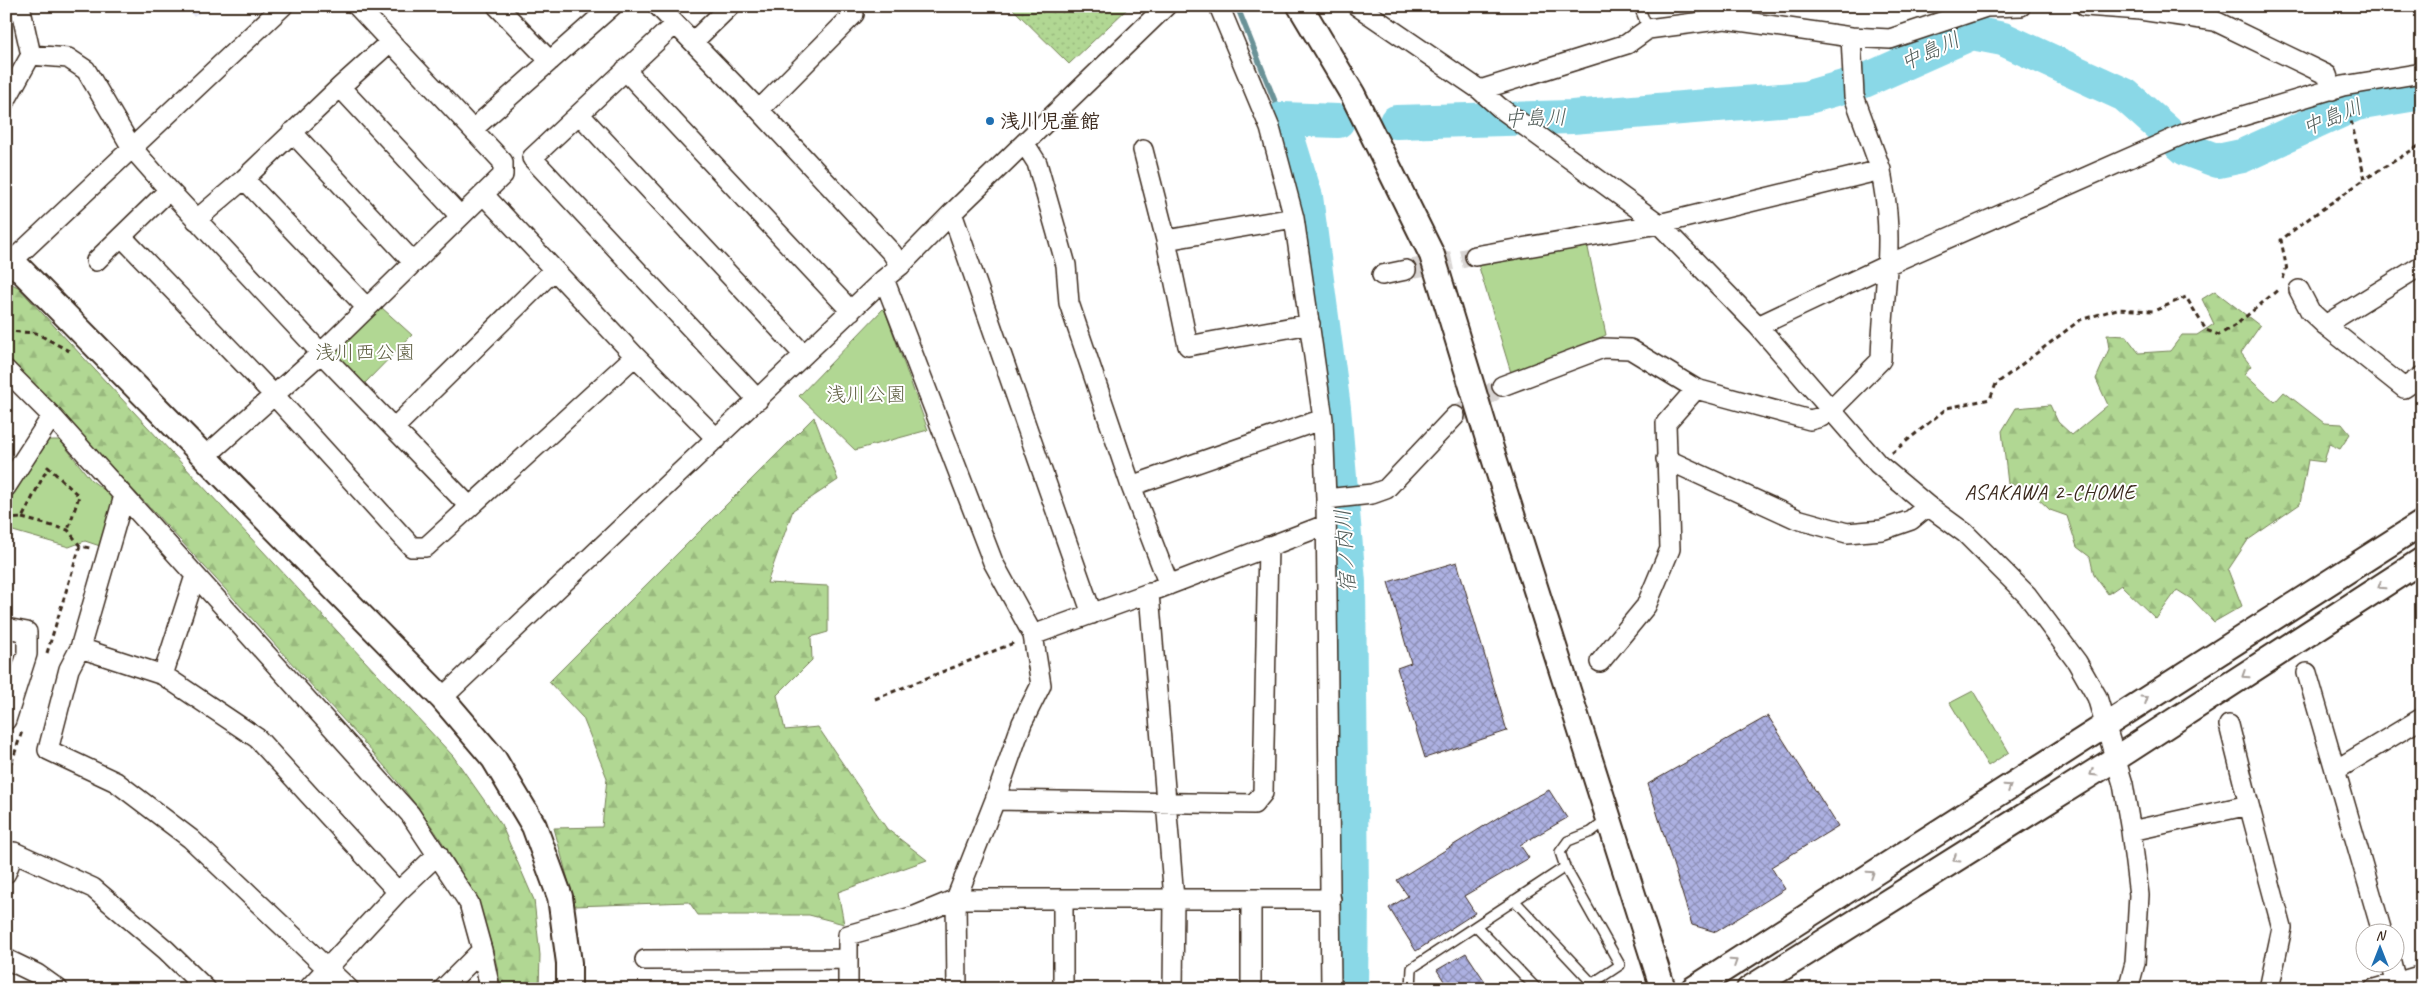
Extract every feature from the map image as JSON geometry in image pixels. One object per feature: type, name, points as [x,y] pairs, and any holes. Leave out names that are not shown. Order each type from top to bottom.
[{"type":"street","points":[[6,100],[31,55],[20,6]]},
{"type":"street","points":[[283,6],[9,260],[206,456],[442,698],[494,759],[534,826],[560,897],[569,963],[569,989]]},
{"type":"street","points":[[206,456],[321,353],[504,175],[503,162],[357,6]]},
{"type":"street","points":[[497,6],[550,62]]},
{"type":"street","points":[[473,129],[612,6]]},
{"type":"street","points":[[658,6],[760,110],[892,253],[900,266]]},
{"type":"street","points":[[694,41],[730,6]]},
{"type":"street","points":[[760,110],[854,14],[846,6]]},
{"type":"street","points":[[442,698],[884,279],[900,266],[952,213],[1166,6]]},
{"type":"street","points":[[1219,6],[1270,128],[1294,218],[1323,420],[1331,499],[1325,525],[1331,900],[1330,989]]},
{"type":"street","points":[[1300,6],[1353,95],[1432,255],[1485,430],[1663,989]]},
{"type":"street","points":[[1357,6],[1480,90],[1499,107],[1659,224],[1758,326],[1878,464],[1928,506],[1965,533],[2027,595],[2076,662],[2097,698],[2116,759],[2131,831],[2139,895],[2135,963],[2128,989]]},
{"type":"street","points":[[1480,90],[1627,44],[1648,29],[1725,20],[1851,37],[1890,39],[1986,7],[2021,6]]},
{"type":"street","points":[[2086,6],[2140,10],[2215,21],[2327,75],[2338,92]]},
{"type":"street","points":[[675,24],[532,158],[758,400]]},
{"type":"street","points":[[1502,386],[1603,348],[1630,349],[1696,389],[1810,420],[1821,417],[1830,411],[1881,360],[1888,213],[1881,170],[1854,96],[1851,37]]},
{"type":"street","points":[[196,220],[244,178],[390,42]]},
{"type":"street","points":[[31,55],[68,58],[86,70],[132,148],[196,220],[321,353],[469,506]]},
{"type":"street","points":[[625,70],[851,311]]},
{"type":"street","points":[[1758,326],[1887,265],[2186,133],[2338,92],[2422,73]]},
{"type":"street","points":[[340,87],[460,216]]},
{"type":"street","points":[[580,115],[804,355]]},
{"type":"street","points":[[292,132],[414,263]]},
{"type":"street","points":[[1025,144],[1037,163],[1066,265],[1069,303],[1131,486],[1169,585]]},
{"type":"street","points":[[1143,150],[1166,240],[1188,346],[1310,324]]},
{"type":"street","points":[[1475,256],[1659,224],[1881,170]]},
{"type":"street","points":[[244,178],[367,308]]},
{"type":"street","points":[[96,261],[169,190]]},
{"type":"street","points":[[484,195],[635,356],[717,439]]},
{"type":"street","points":[[952,213],[1092,614]]},
{"type":"street","points":[[1166,240],[1294,218]]},
{"type":"street","points":[[122,237],[273,394],[412,547],[426,547],[635,356]]},
{"type":"street","points":[[2325,325],[2422,265]]},
{"type":"street","points":[[394,428],[554,270]]},
{"type":"street","points":[[1382,275],[1406,270]]},
{"type":"street","points":[[884,279],[993,562],[1033,635],[1041,685],[1022,723],[995,800],[956,900],[957,989]]},
{"type":"street","points":[[2299,290],[2310,312],[2404,388],[2422,376]]},
{"type":"street","points":[[6,370],[52,416],[410,814],[469,903],[490,989]]},
{"type":"street","points":[[1600,662],[1646,606],[1670,549],[1666,423],[1696,389]]},
{"type":"street","points":[[6,487],[52,416]]},
{"type":"street","points":[[1331,499],[1372,494],[1386,489],[1455,416]]},
{"type":"street","points":[[1131,486],[1323,420]]},
{"type":"street","points":[[1666,459],[1797,519],[1847,533],[1882,530],[1911,520],[1928,506]]},
{"type":"street","points":[[124,496],[80,648],[69,669],[48,750],[116,782],[191,839],[349,989]]},
{"type":"street","points":[[1693,989],[2422,523]]},
{"type":"street","points":[[1033,635],[1325,525]]},
{"type":"street","points":[[995,800],[1254,804],[1263,793],[1268,546]]},
{"type":"street","points":[[1749,989],[2116,759],[2422,560]]},
{"type":"street","points":[[162,675],[195,576]]},
{"type":"street","points":[[1149,592],[1174,900],[1173,989]]},
{"type":"street","points":[[6,628],[27,632],[27,654],[6,720]]},
{"type":"street","points":[[80,648],[162,675],[257,738],[398,892]]},
{"type":"street","points":[[2307,673],[2379,922]]},
{"type":"street","points":[[2336,770],[2421,723]]},
{"type":"street","points":[[2229,726],[2282,928],[2269,989]]},
{"type":"street","points":[[2131,831],[2249,804]]},
{"type":"street","points":[[6,873],[14,852],[93,888],[166,950],[206,989]]},
{"type":"street","points":[[308,989],[398,892],[438,854]]},
{"type":"street","points":[[848,989],[848,935],[915,916],[956,900],[1331,900]]},
{"type":"street","points":[[1063,900],[1063,989]]},
{"type":"street","points":[[1251,901],[1251,989]]},
{"type":"street","points":[[443,989],[482,950]]},
{"type":"street","points":[[6,959],[37,974],[58,989]]},
{"type":"street","points":[[645,960],[847,959]]},
{"type":"street","points":[[2394,972],[2396,982]]},
{"type":"street","points":[[2374,989],[2422,975]]},
{"type":"lane","points":[[1640,9],[1648,29]]},
{"type":"lane","points":[[1584,989],[1620,966],[1565,867],[1560,852],[1568,841],[1590,832],[1608,819]]},
{"type":"lane","points":[[1411,989],[1412,968],[1565,867]]},
{"type":"lane","points":[[1514,900],[1592,983]]},
{"type":"lane","points":[[1476,926],[1537,989]]},
{"type":"path","points":[[2338,92],[2354,129],[2365,180]]},
{"type":"path","points":[[2299,290],[2286,269],[2281,240],[2365,180],[2422,144]]},
{"type":"path","points":[[1878,464],[1947,408],[1990,399],[1996,384],[2080,320],[2116,309],[2154,311],[2186,296],[2206,330],[2219,335],[2280,289],[2286,269]]},
{"type":"path","points":[[22,518],[48,467],[80,496],[68,530]]},
{"type":"path","points":[[6,519],[22,518],[68,530],[80,546],[106,553]]},
{"type":"path","points":[[875,699],[1033,635]]},
{"type":"shaded area","points":[[185,6],[207,6],[194,17]]},
{"type":"green space","points":[[1010,6],[1130,6],[1069,64]]},
{"type":"green space","points":[[1587,243],[1606,335],[1512,376],[1478,264]]},
{"type":"green space","points":[[6,281],[18,287],[453,756],[501,824],[534,900],[540,955],[539,989],[501,989],[490,940],[472,894],[448,851],[419,809],[354,732],[218,581],[6,357]]},
{"type":"green space","points":[[2215,291],[2260,326],[2241,353],[2251,366],[2244,374],[2275,402],[2284,392],[2324,423],[2342,424],[2350,434],[2340,449],[2329,444],[2324,462],[2308,460],[2300,504],[2248,540],[2228,570],[2242,606],[2214,622],[2193,600],[2177,590],[2156,619],[2121,585],[2108,594],[2094,575],[2090,557],[2077,547],[2067,516],[2050,510],[2026,487],[2008,484],[2002,431],[2016,408],[2050,405],[2058,422],[2072,435],[2108,405],[2096,379],[2109,349],[2107,335],[2126,336],[2139,353],[2170,351],[2182,335],[2197,335],[2214,324],[2202,299]]},
{"type":"green space","name":"浅川西公園","points":[[381,307],[412,335],[364,384],[333,351]]},
{"type":"green space","name":"浅川公園","points":[[884,308],[928,430],[855,450],[799,396]]},
{"type":"green space","points":[[814,417],[838,480],[793,510],[767,583],[828,586],[828,632],[811,637],[812,660],[777,695],[785,730],[818,727],[887,829],[927,860],[838,892],[844,924],[809,915],[698,915],[689,902],[575,906],[554,828],[602,827],[607,778],[583,718],[549,682]]},
{"type":"green space","points":[[44,440],[60,440],[91,480],[116,499],[103,547],[85,541],[69,547],[6,529],[6,504]]},
{"type":"green space","points":[[1973,691],[2009,752],[1988,766],[1950,703]]},
{"type":"building","points":[[1457,562],[1507,731],[1425,758],[1397,668],[1411,663],[1388,582]]},
{"type":"building","points":[[1768,716],[1838,826],[1771,867],[1785,889],[1716,932],[1692,925],[1648,784]]},
{"type":"building","points":[[1549,790],[1567,818],[1520,845],[1529,858],[1464,896],[1475,913],[1416,951],[1389,908],[1408,896],[1397,880],[1502,815]]},
{"type":"building","points":[[1466,953],[1490,989],[1449,989],[1437,970]]},
{"type":"waterway","points":[[1237,6],[1282,119]]},
{"type":"waterway","name":"中島川","points":[[1396,122],[1572,117],[1805,98],[1864,81],[1972,33],[2003,39],[2125,95],[2186,149],[2218,161],[2242,156],[2356,104],[2422,93]]},
{"type":"waterway","name":"宿ノ内川","points":[[1338,121],[1282,119],[1306,197],[1334,408],[1349,582],[1351,989]]},
{"type":"tunnel","points":[[1406,270],[1475,256]]},
{"type":"tunnel","points":[[1455,416],[1502,386]]},
{"type":"place","name":"浅川児童館","points":[[990,121]]},
{"type":"district","name":"ASAKAWA 2-CHOME","points":[[2050,492]]}]
